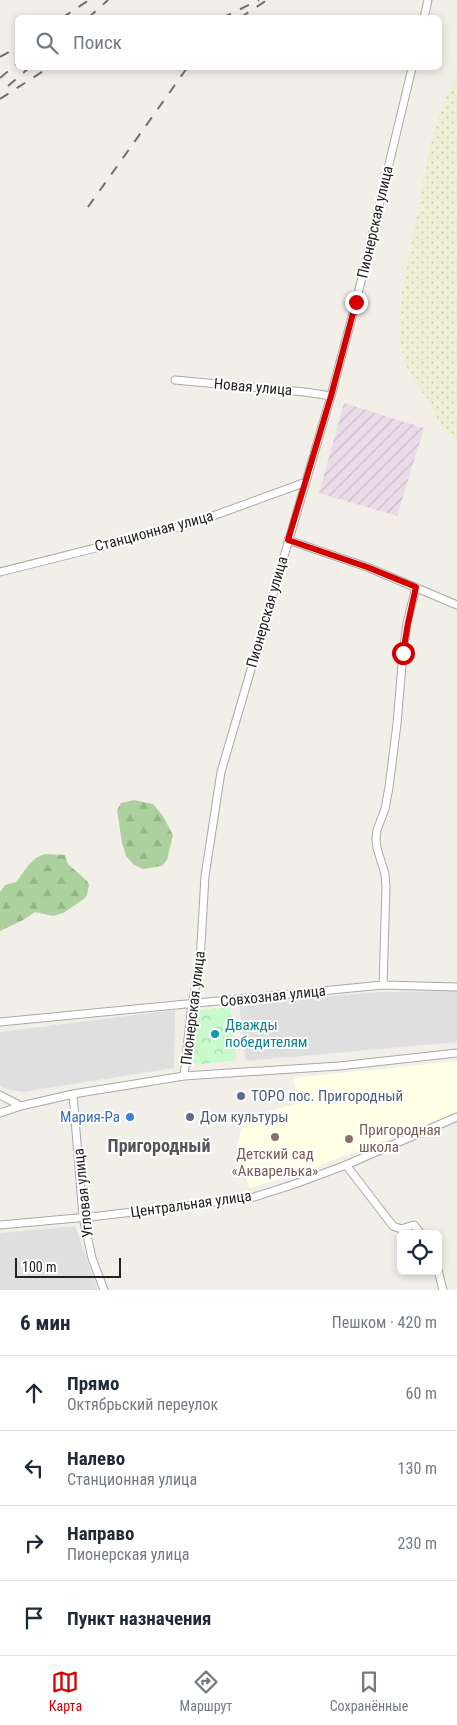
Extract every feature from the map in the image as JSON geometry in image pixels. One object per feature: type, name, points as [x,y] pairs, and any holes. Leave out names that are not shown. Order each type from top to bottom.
[{"type":"street","points":[[425,15],[428,0]]},
{"type":"street","name":"Пионерская улица","points":[[184,1076],[192,1004],[200,962],[205,876],[221,772],[331,396],[356,302],[412,70]]},
{"type":"street","name":"Новая улица","points":[[174,380],[331,396]]},
{"type":"street","name":"Станционная улица","points":[[0,572],[190,524],[306,482]]},
{"type":"street","points":[[288,540],[367,567],[457,605]]},
{"type":"street","points":[[383,985],[386,888],[385,874],[376,840],[389,787],[403,653],[416,587]]},
{"type":"street","name":"Совхозная улица","points":[[0,1022],[383,985],[457,987]]},
{"type":"street","points":[[0,1113],[73,1094],[184,1076],[339,1066],[457,1053]]},
{"type":"street","name":"Угловая улица","points":[[73,1094],[83,1216],[92,1258],[104,1290]]},
{"type":"street","points":[[0,1095],[21,1106]]},
{"type":"street","name":"Центральная улица","points":[[0,1224],[118,1214],[250,1198],[296,1184],[346,1165],[457,1117]]},
{"type":"street","points":[[346,1165],[393,1226],[401,1229],[414,1224],[418,1230]]},
{"type":"street","points":[[439,1275],[443,1290]]},
{"type":"shaded area","points":[[457,75],[457,443],[444,431],[428,400],[407,367],[400,345],[399,331],[402,291],[433,134],[442,106]]},
{"type":"shaded area","points":[[344,403],[424,428],[397,516],[319,493]]},
{"type":"shaded area","points":[[457,991],[457,1042],[246,1061],[239,1004],[378,992]]},
{"type":"shaded area","points":[[175,1010],[174,1068],[23,1092],[0,1086],[0,1032]]},
{"type":"shaded area","name":"Пригородная школа","points":[[457,1061],[457,1113],[291,1176],[250,1188],[236,1156],[243,1118],[299,1103],[293,1078]]},
{"type":"shaded area","points":[[75,1226],[98,1290],[0,1290],[0,1233]]},
{"type":"green space","points":[[134,800],[153,804],[163,816],[173,835],[167,860],[162,866],[143,869],[134,865],[126,856],[117,810],[121,803]]},
{"type":"green space","points":[[46,854],[65,855],[68,864],[87,881],[89,885],[87,895],[63,913],[53,916],[35,912],[0,931],[0,892],[5,885],[16,882],[32,861]]},
{"type":"green space","points":[[230,1007],[236,1060],[196,1065],[191,1059],[195,1017],[199,1010]]},
{"type":"railway","points":[[66,15],[89,0]]},
{"type":"railway","points":[[91,15],[108,0]]},
{"type":"railway","points":[[228,15],[259,0]]},
{"type":"railway","points":[[244,15],[267,0]]},
{"type":"railway","points":[[0,57],[15,49]]},
{"type":"railway","points":[[0,78],[15,66]]},
{"type":"railway","points":[[8,86],[27,70]]},
{"type":"railway","points":[[0,99],[45,70]]},
{"type":"railway","points":[[88,207],[186,70]]},
{"type":"place","name":"Дважды победителям","points":[[215,1034]]},
{"type":"place","name":"ТОРО пос. Пригородный","points":[[241,1096]]},
{"type":"place","name":"Мария-Ра","points":[[130,1117]]},
{"type":"place","name":"Дом культуры","points":[[190,1117]]},
{"type":"place","name":"Детский сад «Акварелька»","points":[[275,1137]]},
{"type":"place","name":"Пригородная школа","points":[[349,1139]]},
{"type":"district","name":"Пригородный","points":[[159,1146]]},
{"type":"route","points":[[356,302],[331,396],[288,540],[367,567],[416,587],[403,653]]}]
